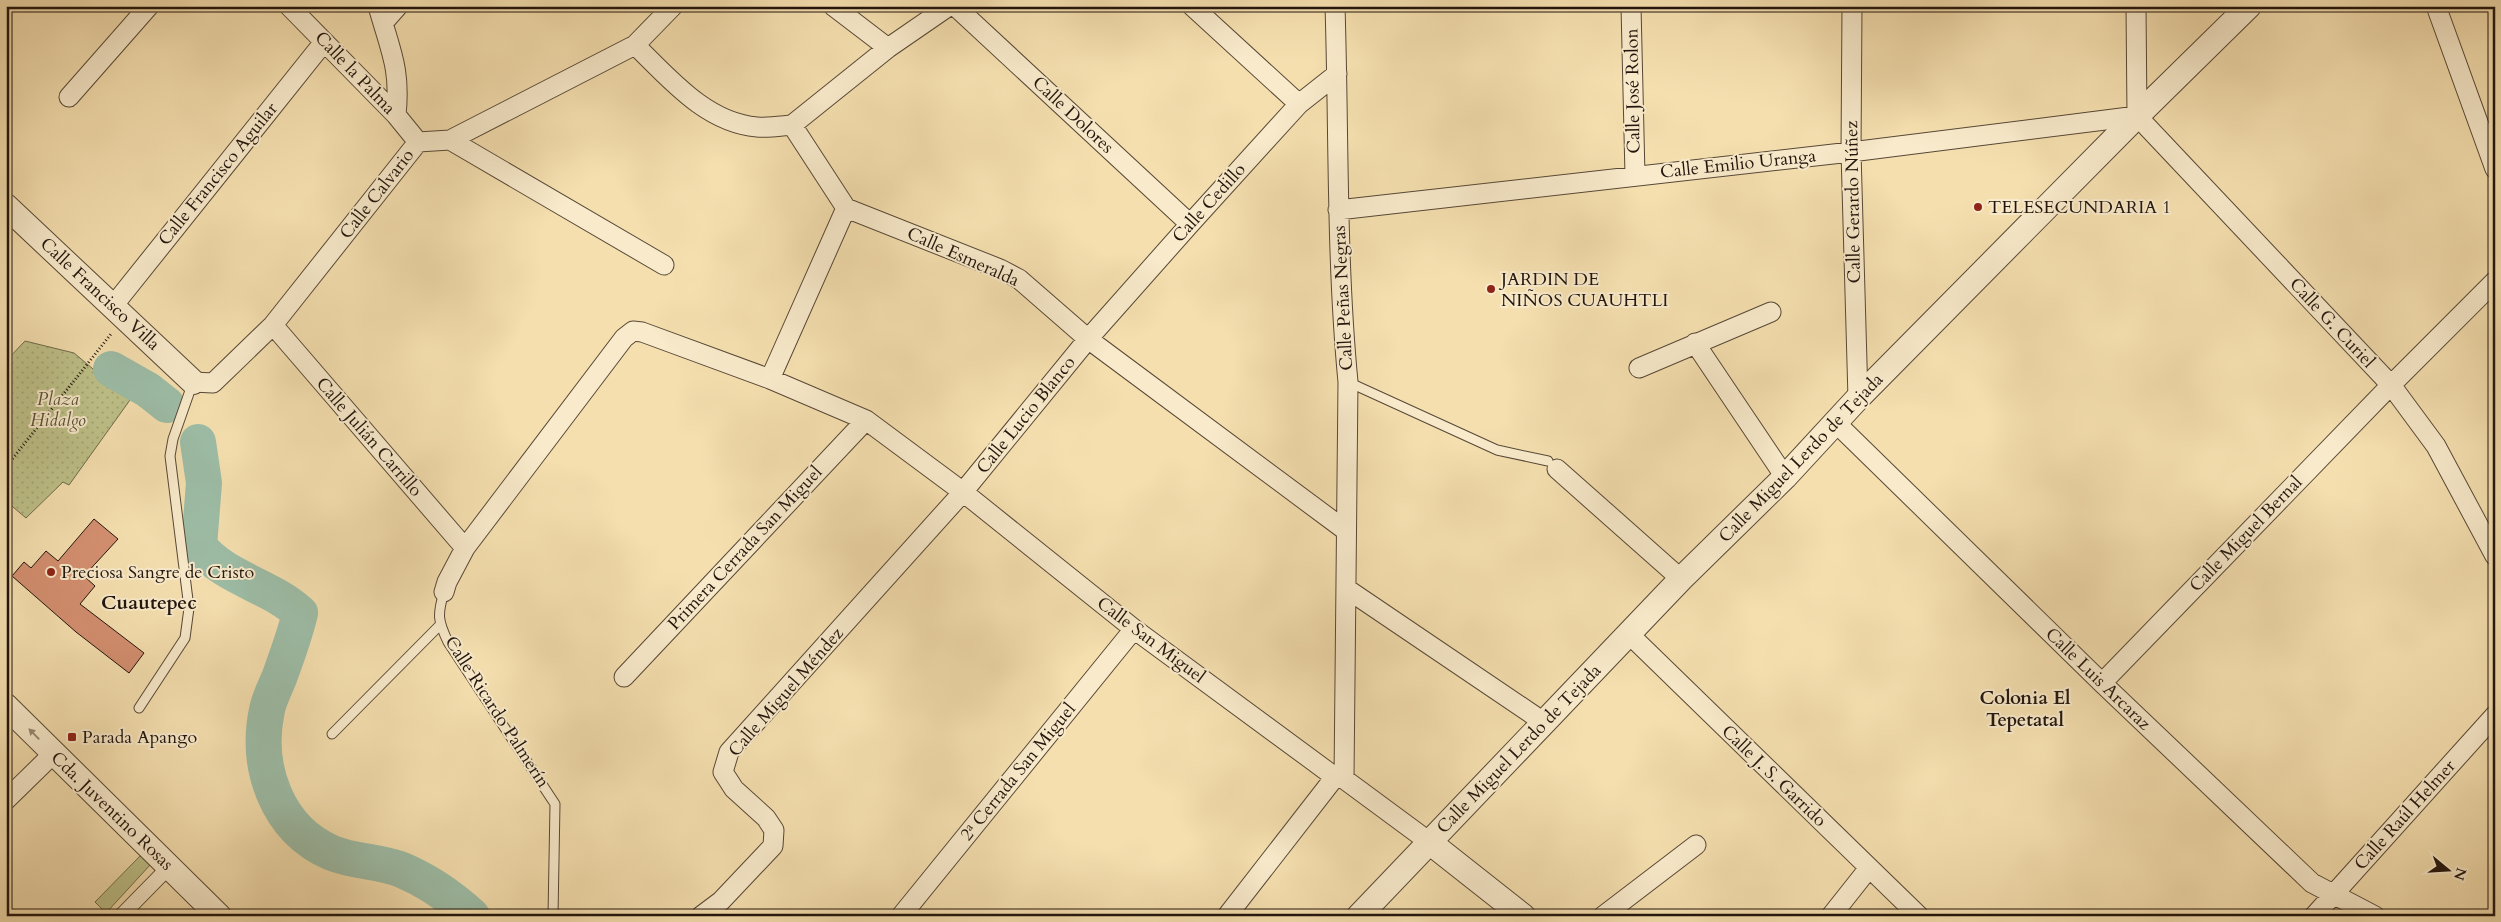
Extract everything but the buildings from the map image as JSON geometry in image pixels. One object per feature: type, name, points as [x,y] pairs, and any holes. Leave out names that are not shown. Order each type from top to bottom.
[{"type":"street","points":[[70,97],[150,6]]},
{"type":"street","name":"Calle la Palma","points":[[289,6],[396,115],[418,142]]},
{"type":"street","points":[[396,115],[399,89],[395,58],[381,15],[398,6]]},
{"type":"street","name":"Calle Calvario","points":[[190,391],[212,383],[273,325],[418,142],[450,140],[635,45],[673,6]]},
{"type":"street","points":[[833,6],[888,48]]},
{"type":"street","points":[[635,45],[689,97],[710,111],[734,122],[758,127],[792,125],[888,48],[949,6]]},
{"type":"street","name":"Calle Dolores","points":[[955,6],[1190,224]]},
{"type":"street","points":[[1192,6],[1299,104]]},
{"type":"street","name":"Calle Peñas Negras","points":[[1335,6],[1338,210],[1343,328],[1348,382],[1345,530],[1347,589],[1339,778]]},
{"type":"street","name":"Calle José Rolon","points":[[1631,6],[1634,176]]},
{"type":"street","name":"Calle Gerardo Núñez","points":[[1852,6],[1851,152],[1858,398]]},
{"type":"street","points":[[2136,6],[2137,116]]},
{"type":"street","name":"Calle Miguel Lerdo de Tejada","points":[[1359,916],[1681,580],[1786,477],[1858,398],[2137,116],[2249,6]]},
{"type":"street","points":[[2436,6],[2495,169]]},
{"type":"street","name":"Calle Francisco Aguilar","points":[[113,306],[324,42]]},
{"type":"street","name":"Calle Cedillo","points":[[1088,338],[1299,104],[1337,74]]},
{"type":"street","name":"Calle Emilio Uranga","points":[[1338,210],[1851,152],[2137,116]]},
{"type":"street","name":"Calle G. Curiel","points":[[2137,116],[2390,385],[2436,446],[2495,556]]},
{"type":"street","points":[[770,379],[846,208],[792,125]]},
{"type":"street","points":[[450,140],[664,265]]},
{"type":"street","name":"Calle Francisco Villa","points":[[6,206],[113,306],[190,391]]},
{"type":"street","name":"Calle Esmeralda","points":[[846,208],[1000,269],[1020,279],[1088,338],[1345,530]]},
{"type":"street","name":"Calle Miguel Bernal","points":[[2102,683],[2390,385],[2495,281]]},
{"type":"street","points":[[1639,368],[1771,312]]},
{"type":"street","name":"Calle Julián Carrillo","points":[[273,325],[466,548]]},
{"type":"street","name":"Calle San Miguel","points":[[632,331],[642,332],[770,379],[866,420],[964,492],[1134,628],[1428,842],[1523,916]]},
{"type":"street","name":"Calle Ricardo Palmerín","points":[[444,592],[446,582],[466,548],[618,345],[632,331]]},
{"type":"street","name":"Calle Lucio Blanco","points":[[964,492],[1088,338]]},
{"type":"street","points":[[1695,343],[1786,477]]},
{"type":"street","name":"Primera Cerrada San Miguel","points":[[624,677],[866,420]]},
{"type":"street","name":"Calle Luis Arcaraz","points":[[1836,423],[2102,683],[2312,883],[2375,916]]},
{"type":"street","points":[[1552,465],[1681,580]]},
{"type":"street","name":"Calle Miguel Méndez","points":[[701,916],[721,901],[773,846],[774,830],[766,818],[734,789],[723,772],[728,752],[964,492]]},
{"type":"street","points":[[1347,589],[1544,723]]},
{"type":"street","name":"2ª Cerrada San Miguel","points":[[901,916],[1134,628]]},
{"type":"street","name":"Calle J. S. Garrido","points":[[1630,635],[1919,916]]},
{"type":"street","name":"Cda. Juventino Rosas","points":[[6,706],[218,916]]},
{"type":"street","name":"Calle Raúl Helmer","points":[[2314,916],[2495,714]]},
{"type":"street","points":[[6,800],[53,754]]},
{"type":"street","points":[[1227,916],[1339,778]]},
{"type":"street","points":[[1603,916],[1696,845]]},
{"type":"street","points":[[121,916],[168,867]]},
{"type":"street","points":[[1831,916],[1869,868]]},
{"type":"lane","points":[[1348,382],[1497,450],[1552,465]]},
{"type":"lane","points":[[139,708],[185,638],[189,608],[170,456],[173,439],[190,391]]},
{"type":"lane","name":"Calle Ricardo Palmerín","points":[[444,592],[438,612],[440,625],[448,642],[556,804],[553,916]]},
{"type":"lane","points":[[332,734],[440,625]]},
{"type":"path","points":[[6,467],[87,366],[99,348]]},
{"type":"green space","name":"Plaza Hidalgo","points":[[25,341],[74,353],[130,400],[69,485],[63,482],[26,518],[6,501],[6,361]]},
{"type":"green space","points":[[141,855],[150,865],[106,913],[95,902]]},
{"type":"waterway","points":[[111,369],[148,390],[167,405]]},
{"type":"waterway","points":[[198,442],[204,483],[199,546],[210,557],[234,574],[275,595],[300,613],[288,654],[269,702],[264,731],[264,753],[268,774],[274,794],[284,812],[297,828],[313,842],[332,853],[402,870],[439,890],[472,916]]},
{"type":"place","name":"TELESECUNDARIA 1","points":[[1978,207]]},
{"type":"place","name":"JARDIN DE NIÑOS CUAUHTLI","points":[[1491,289]]},
{"type":"place","name":"Preciosa Sangre de Cristo","points":[[51,572]]},
{"type":"place","name":"Parada Apango","points":[[72,737]]},
{"type":"district","name":"Cuautepec","points":[[149,602]]},
{"type":"district","name":"Colonia El Tepetatal","points":[[2025,709]]}]
